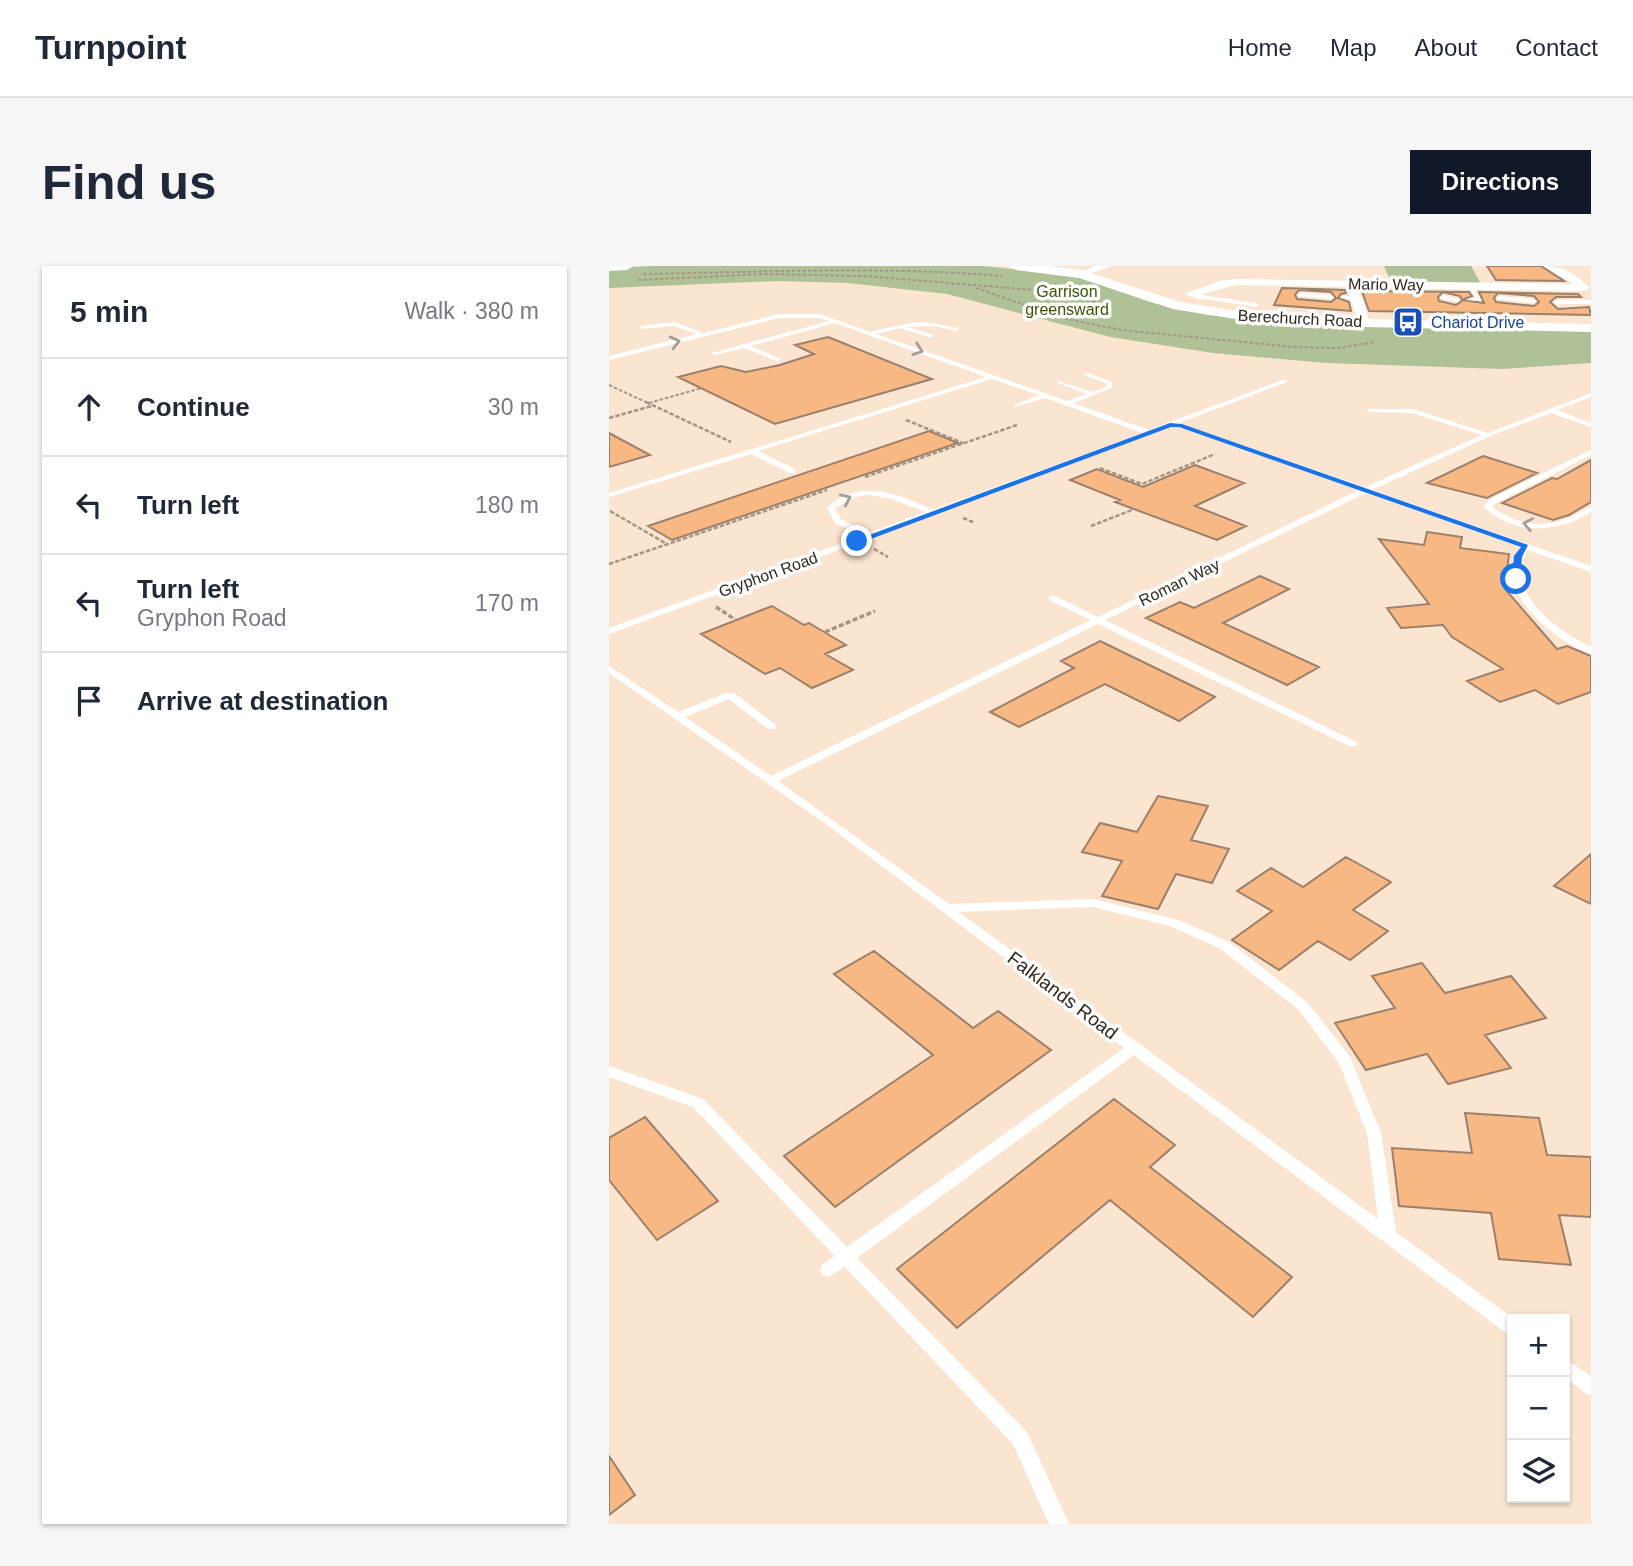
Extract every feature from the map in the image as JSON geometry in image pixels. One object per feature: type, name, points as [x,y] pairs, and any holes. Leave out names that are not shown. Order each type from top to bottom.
[{"type":"street","points":[[1081,274],[1106,266]]},
{"type":"street","points":[[1548,266],[1576,279],[1589,296]]},
{"type":"street","points":[[609,267],[630,270]]},
{"type":"street","name":"Berechurch Road","points":[[1013,272],[1081,274],[1153,300],[1198,310],[1276,318],[1362,325],[1591,328]]},
{"type":"street","name":"Mario Way","points":[[1196,295],[1224,283],[1282,278],[1471,286],[1482,292],[1589,296]]},
{"type":"street","points":[[1351,283],[1350,298],[1362,325]]},
{"type":"street","points":[[1174,289],[1196,295]]},
{"type":"lane","points":[[1468,300],[1482,292],[1485,307]]},
{"type":"lane","points":[[1196,295],[1256,305]]},
{"type":"lane","points":[[1299,295],[1331,297]]},
{"type":"lane","points":[[1558,304],[1556,302],[1589,296]]},
{"type":"lane","points":[[1442,297],[1444,300],[1457,300]]},
{"type":"lane","points":[[1498,298],[1534,301]]},
{"type":"lane","points":[[609,358],[790,315],[821,316],[1147,432]]},
{"type":"lane","points":[[715,353],[838,321]]},
{"type":"lane","points":[[872,334],[900,326],[936,322],[957,329]]},
{"type":"lane","points":[[642,327],[668,324],[704,335]]},
{"type":"lane","points":[[900,326],[932,336]]},
{"type":"lane","points":[[655,333],[689,329]]},
{"type":"lane","points":[[745,346],[779,360]]},
{"type":"lane","points":[[1068,403],[1109,388],[1109,383],[1086,374]]},
{"type":"lane","points":[[609,495],[992,377]]},
{"type":"lane","name":"Gryphon Road","points":[[609,631],[870,537],[1285,381]]},
{"type":"lane","points":[[1060,382],[1094,394]]},
{"type":"lane","points":[[1016,406],[1047,395]]},
{"type":"lane","name":"Roman Way","points":[[771,780],[1365,490],[1488,435],[1591,395]]},
{"type":"lane","points":[[1369,410],[1413,411],[1488,435]]},
{"type":"lane","points":[[1550,410],[1591,425]]},
{"type":"lane","points":[[1166,426],[1180,425],[1591,569]]},
{"type":"lane","points":[[751,451],[792,471]]},
{"type":"lane","points":[[1591,452],[1493,501],[1488,507],[1496,515],[1525,525],[1552,528],[1576,520],[1591,509]]},
{"type":"lane","points":[[870,537],[838,521],[831,508],[852,495],[894,494],[933,513]]},
{"type":"lane","points":[[1525,546],[1518,556],[1516,579],[1527,603],[1551,625],[1591,651]]},
{"type":"lane","points":[[1052,598],[1353,744]]},
{"type":"lane","name":"Falklands Road","points":[[609,669],[771,780],[1507,1324]]},
{"type":"lane","points":[[678,716],[730,695],[772,727]]},
{"type":"lane","points":[[946,908],[1093,903],[1174,923],[1224,945],[1303,1006],[1345,1061],[1374,1133],[1388,1236]]},
{"type":"lane","points":[[828,1269],[1134,1048]]},
{"type":"lane","points":[[609,1072],[698,1103],[1020,1438],[1059,1524]]},
{"type":"lane","points":[[1570,1371],[1591,1387]]},
{"type":"path","points":[[630,270],[897,269],[1013,272]]},
{"type":"path","points":[[628,281],[817,274],[1080,296]]},
{"type":"path","points":[[936,283],[974,287],[1032,309],[1121,330],[1318,348],[1379,341],[1382,337],[1362,325]]},
{"type":"path","points":[[1046,285],[1118,307]]},
{"type":"path","points":[[609,385],[751,451]]},
{"type":"path","points":[[648,403],[702,388]]},
{"type":"path","points":[[609,418],[652,405]]},
{"type":"path","points":[[884,410],[964,443]]},
{"type":"path","points":[[863,478],[1017,425]]},
{"type":"path","points":[[1077,459],[1142,484],[1237,445]]},
{"type":"path","points":[[609,564],[838,486]]},
{"type":"path","points":[[609,510],[667,544]]},
{"type":"path","points":[[1091,526],[1132,510]]},
{"type":"path","points":[[825,632],[875,611]]},
{"type":"green space","name":"Garrison greensward","points":[[982,266],[1072,275],[1153,303],[1207,315],[1274,321],[1591,330],[1591,363],[1503,369],[1326,363],[1213,353],[1110,337],[947,294],[848,283],[777,281],[609,288],[609,268]]},
{"type":"green space","points":[[1384,266],[1471,266],[1480,282],[1469,285],[1391,282]]},
{"type":"building","points":[[1487,266],[1541,266],[1564,281],[1496,280]]},
{"type":"building","points":[[1282,288],[1345,290],[1346,293],[1338,298],[1349,302],[1351,311],[1274,305]],"holes":[[[1299,290],[1331,292],[1336,298],[1331,302],[1297,299],[1295,295]]]},
{"type":"building","points":[[1362,291],[1469,292],[1472,296],[1462,300],[1460,296],[1443,292],[1438,297],[1439,301],[1456,305],[1463,300],[1484,303],[1479,292],[1578,294],[1581,297],[1556,297],[1550,302],[1558,309],[1589,307],[1591,315],[1369,311]],"holes":[[[1498,293],[1534,296],[1539,302],[1534,306],[1496,302],[1494,298]]]},
{"type":"building","points":[[828,337],[932,379],[775,424],[678,377],[721,366],[746,372],[780,365],[814,354],[795,345]]},
{"type":"building","points":[[929,431],[958,443],[672,540],[648,526]]},
{"type":"building","points":[[609,433],[650,455],[609,467]]},
{"type":"building","points":[[1483,456],[1537,473],[1487,498],[1427,483]]},
{"type":"building","points":[[1591,460],[1591,502],[1569,515],[1553,520],[1502,503],[1552,478],[1557,479]]},
{"type":"building","points":[[1195,465],[1244,483],[1195,506],[1246,526],[1217,540],[1115,502],[1120,500],[1070,480],[1097,469],[1143,487]]},
{"type":"building","points":[[1427,532],[1462,537],[1460,548],[1509,554],[1505,589],[1557,649],[1567,646],[1591,656],[1591,692],[1558,704],[1535,690],[1500,702],[1467,681],[1503,669],[1452,637],[1443,625],[1401,628],[1387,608],[1429,604],[1379,539],[1424,545]]},
{"type":"building","points":[[1260,576],[1289,589],[1223,623],[1319,667],[1287,685],[1146,618],[1180,602],[1194,608]]},
{"type":"building","points":[[772,606],[804,625],[809,623],[846,645],[825,654],[853,670],[812,688],[780,668],[765,674],[701,634]]},
{"type":"building","points":[[1100,641],[1215,697],[1179,721],[1105,684],[1019,727],[990,712],[1074,668],[1061,661]]},
{"type":"building","points":[[1158,796],[1208,806],[1191,840],[1229,849],[1212,883],[1176,874],[1158,909],[1102,896],[1122,861],[1082,852],[1100,823],[1137,832]]},
{"type":"building","points":[[1591,854],[1591,904],[1554,886]]},
{"type":"building","points":[[1346,857],[1391,882],[1353,910],[1388,931],[1350,960],[1318,941],[1279,970],[1232,940],[1272,911],[1237,891],[1271,868],[1303,887]]},
{"type":"building","points":[[874,951],[973,1028],[998,1011],[1051,1050],[835,1207],[784,1156],[933,1055],[834,974]]},
{"type":"building","points":[[1422,963],[1445,993],[1511,976],[1546,1018],[1485,1035],[1511,1068],[1448,1084],[1427,1054],[1366,1070],[1335,1023],[1395,1008],[1372,976]]},
{"type":"building","points":[[1114,1099],[1175,1145],[1150,1167],[1292,1277],[1253,1317],[1110,1200],[957,1328],[897,1269]]},
{"type":"building","points":[[1465,1113],[1539,1118],[1547,1155],[1591,1157],[1591,1217],[1559,1215],[1571,1265],[1499,1259],[1491,1213],[1399,1206],[1392,1148],[1472,1153]]},
{"type":"building","points":[[645,1117],[718,1201],[657,1240],[609,1180],[609,1138]]},
{"type":"building","points":[[609,1456],[635,1495],[609,1515]]},
{"type":"place","name":"Chariot Drive","points":[[1408,322]]},
{"type":"route","points":[[857,541],[1162,426],[1180,425],[1525,546],[1518,556],[1516,579]]}]
